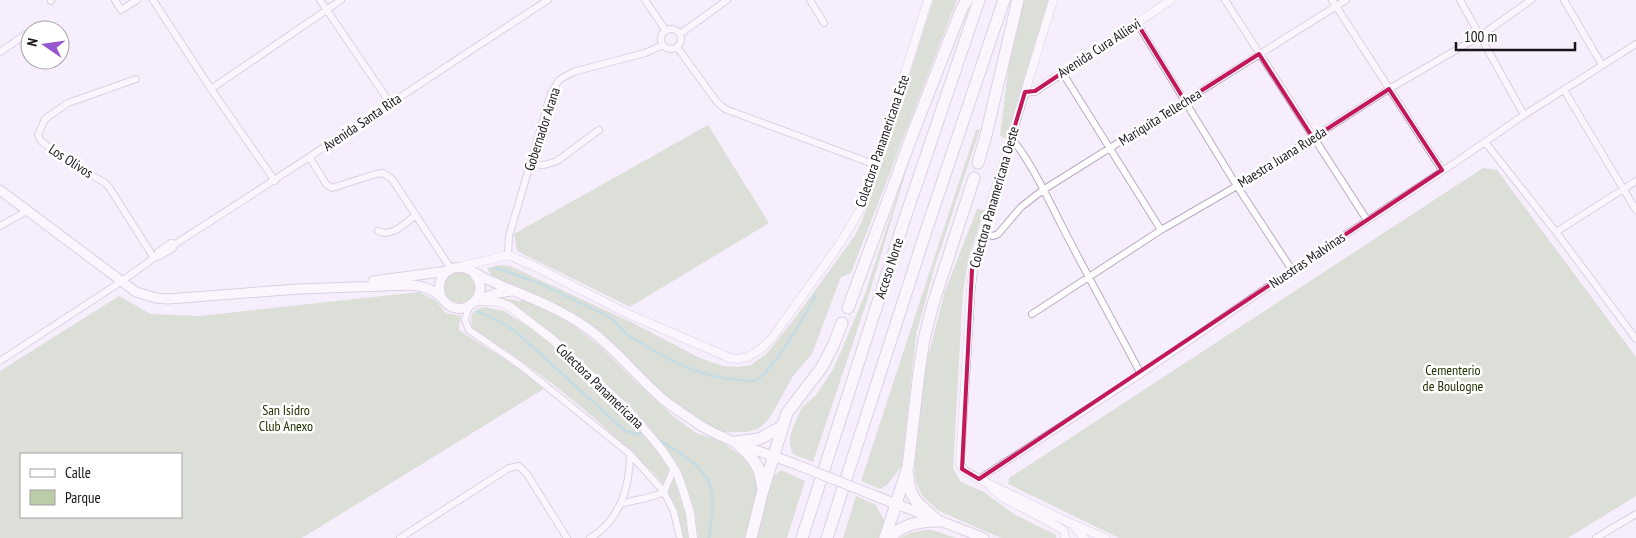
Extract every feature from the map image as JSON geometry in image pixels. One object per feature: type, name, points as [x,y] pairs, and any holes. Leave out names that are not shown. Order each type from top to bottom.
[{"type":"highway","points":[[848,308],[920,116],[962,8],[967,0]]},
{"type":"highway","name":"Acceso Norte","points":[[802,538],[904,221],[980,0]]},
{"type":"highway","name":"Acceso Norte","points":[[827,538],[927,228],[1004,0]]},
{"type":"highway","points":[[978,163],[1018,0]]},
{"type":"highway","points":[[938,521],[912,495],[908,485],[908,467],[924,339],[933,304],[974,178]]},
{"type":"highway","points":[[751,538],[773,456],[791,405],[822,367],[842,323]]},
{"type":"highway","points":[[736,442],[759,438],[782,427]]},
{"type":"highway","points":[[736,442],[758,465],[762,475],[763,490]]},
{"type":"highway","points":[[885,538],[908,467]]},
{"type":"highway","points":[[889,538],[896,531],[908,525],[924,521],[938,521]]},
{"type":"main road","points":[[0,190],[136,292],[156,298],[168,299],[298,289],[413,285],[422,286],[456,308],[474,303],[502,291],[513,291]]},
{"type":"main road","points":[[298,289],[461,267],[513,291],[548,304],[580,323],[608,345],[664,400],[704,428],[984,538]]},
{"type":"main road","points":[[441,297],[439,284],[441,278],[451,269]]},
{"type":"main road","points":[[473,272],[480,284],[480,290],[474,303]]},
{"type":"street","points":[[115,0],[121,10],[137,0]]},
{"type":"street","points":[[153,0],[275,180]]},
{"type":"street","points":[[320,0],[390,103]]},
{"type":"street","points":[[211,88],[341,0]]},
{"type":"street","name":"Avenida Santa Rita","points":[[0,361],[122,281],[155,257],[173,248],[175,244],[310,158],[390,103],[548,0]]},
{"type":"street","points":[[646,0],[666,30]]},
{"type":"street","points":[[680,34],[728,0]]},
{"type":"street","points":[[810,0],[824,23]]},
{"type":"street","name":"Colectora Panamericana Este","points":[[508,255],[536,267],[628,314],[709,350],[730,358],[748,357],[762,348],[839,245],[859,212],[876,166],[928,0]]},
{"type":"street","name":"Colectora Panamericana Oeste","points":[[979,479],[965,471],[960,464],[970,288],[974,256],[1012,138],[1053,0]]},
{"type":"street","name":"Avenida Cura Allievi","points":[[1025,92],[1035,91],[1171,0]]},
{"type":"street","points":[[1225,0],[1366,220]]},
{"type":"street","name":"Mariquita Tellechea","points":[[981,234],[993,236],[998,234],[1021,207],[1043,190],[1259,54],[1334,3],[1346,0]]},
{"type":"street","points":[[1460,0],[1524,115]]},
{"type":"street","name":"Maestra Juana Rueda","points":[[1032,314],[1161,230],[1237,186],[1389,89],[1480,36],[1531,0]]},
{"type":"street","points":[[1564,0],[1602,65]]},
{"type":"street","points":[[1334,3],[1442,170]]},
{"type":"street","points":[[1137,23],[1237,186],[1292,270]]},
{"type":"street","points":[[666,30],[675,30],[680,34],[681,42],[677,47],[669,49],[664,45],[661,39],[666,30]]},
{"type":"street","points":[[0,52],[20,38]]},
{"type":"street","name":"Nuestras Malvinas","points":[[979,479],[1141,374],[1292,270],[1524,115],[1636,44]]},
{"type":"street","name":"Gobernador Arana","points":[[508,255],[509,236],[551,93],[559,80],[573,72],[644,53],[664,45]]},
{"type":"street","points":[[677,47],[717,102],[725,109],[876,166]]},
{"type":"street","points":[[1062,72],[1161,230]]},
{"type":"street","name":"Los Olivos","points":[[136,79],[68,102],[45,119],[38,134],[41,141],[74,166],[110,187],[155,257]]},
{"type":"street","points":[[1564,90],[1636,210]]},
{"type":"street","points":[[530,164],[544,165],[557,162],[599,130]]},
{"type":"street","points":[[1012,138],[1043,190],[1088,278],[1141,374]]},
{"type":"street","points":[[1485,142],[1556,232],[1636,339]]},
{"type":"street","points":[[310,158],[326,184],[332,188],[376,174],[383,173],[392,179],[451,269],[508,255]]},
{"type":"street","points":[[1556,232],[1636,181]]},
{"type":"street","points":[[0,226],[27,211]]},
{"type":"street","points":[[378,231],[384,234],[391,233],[416,215]]},
{"type":"street","points":[[474,303],[464,320],[469,330],[520,365],[630,454],[664,492],[674,512],[680,538]]},
{"type":"street","name":"Colectora Panamericana","points":[[474,303],[502,303],[552,339],[630,412],[662,450],[674,468],[690,513],[693,538]]},
{"type":"street","points":[[1628,329],[1636,324]]},
{"type":"street","points":[[590,538],[605,528],[620,504],[628,483],[630,454]]},
{"type":"street","points":[[400,538],[509,468],[519,466],[527,474],[567,538]]},
{"type":"street","points":[[620,504],[664,492],[674,468]]},
{"type":"street","points":[[979,479],[1105,538]]},
{"type":"street","points":[[979,479],[1004,498],[1057,526],[1064,532],[1065,538]]},
{"type":"street","points":[[1596,538],[1636,514]]},
{"type":"street","points":[[1070,523],[1084,538]]},
{"type":"highlighted area","points":[[1137,23],[1185,101],[1259,54],[1313,138],[1389,89],[1442,170],[979,479],[962,469],[972,270],[1025,92],[1035,91]]},
{"type":"green space","points":[[933,0],[957,0],[851,273],[841,277],[812,354],[793,376],[769,419],[758,429],[747,432],[722,432],[682,410],[659,392],[586,323],[560,306],[494,279],[487,268],[500,265],[510,266],[631,322],[700,358],[723,366],[738,367],[751,365],[767,353],[792,322],[856,234],[878,174]]},
{"type":"green space","points":[[1021,0],[1050,0],[1008,139],[1000,136],[1012,38]]},
{"type":"green space","points":[[708,125],[769,223],[630,307],[517,251],[514,234]]},
{"type":"green space","points":[[919,128],[869,295],[813,462],[793,454],[790,446],[790,436],[802,407],[816,395],[832,371],[842,349],[865,294]]},
{"type":"green space","points":[[980,129],[934,269],[916,335],[902,466],[887,485],[880,489],[861,481],[976,130]]},
{"type":"green space","name":"Cementerio de Boulogne","points":[[1483,168],[1497,170],[1636,357],[1636,496],[1568,538],[1119,538],[1008,484],[1009,478]]},
{"type":"green space","points":[[977,209],[984,210],[969,257],[963,292],[953,468],[961,482],[984,492],[1014,514],[1056,535],[1056,538],[1001,538],[939,511],[923,497],[916,483],[914,465],[926,364],[945,291]]},
{"type":"green space","points":[[460,271],[466,272],[471,276],[475,281],[475,293],[471,298],[466,302],[460,303],[454,302],[449,298],[445,293],[444,287],[445,281],[449,276],[454,272]]},
{"type":"green space","name":"San Isidro Club Anexo","points":[[419,292],[435,300],[446,313],[461,316],[459,330],[547,387],[302,538],[0,538],[0,371],[119,296],[151,314],[200,316]]},
{"type":"green space","points":[[499,297],[523,300],[547,310],[574,326],[600,346],[673,416],[696,433],[726,445],[751,463],[756,472],[757,495],[746,538],[695,538],[693,517],[664,448],[642,419],[558,339]]},
{"type":"green space","points":[[485,307],[504,311],[549,340],[628,414],[660,452],[674,475],[686,513],[689,538],[682,538],[678,514],[668,492],[659,479],[643,463],[590,415],[552,384],[473,329],[472,314],[477,309]]},
{"type":"green space","points":[[781,470],[805,481],[787,538],[755,538],[772,477]]},
{"type":"green space","points":[[856,496],[876,505],[885,522],[879,538],[843,538]]},
{"type":"green space","points":[[932,530],[956,538],[900,538],[910,533]]},
{"type":"waterway","points":[[496,268],[539,283],[609,317],[628,335],[680,364],[708,375],[737,380],[754,381],[763,375],[788,342],[815,296]]},
{"type":"waterway","points":[[478,312],[497,320],[515,331],[625,431],[636,434],[644,433]]},
{"type":"waterway","points":[[656,438],[693,463],[709,483],[713,503],[709,538]]}]
